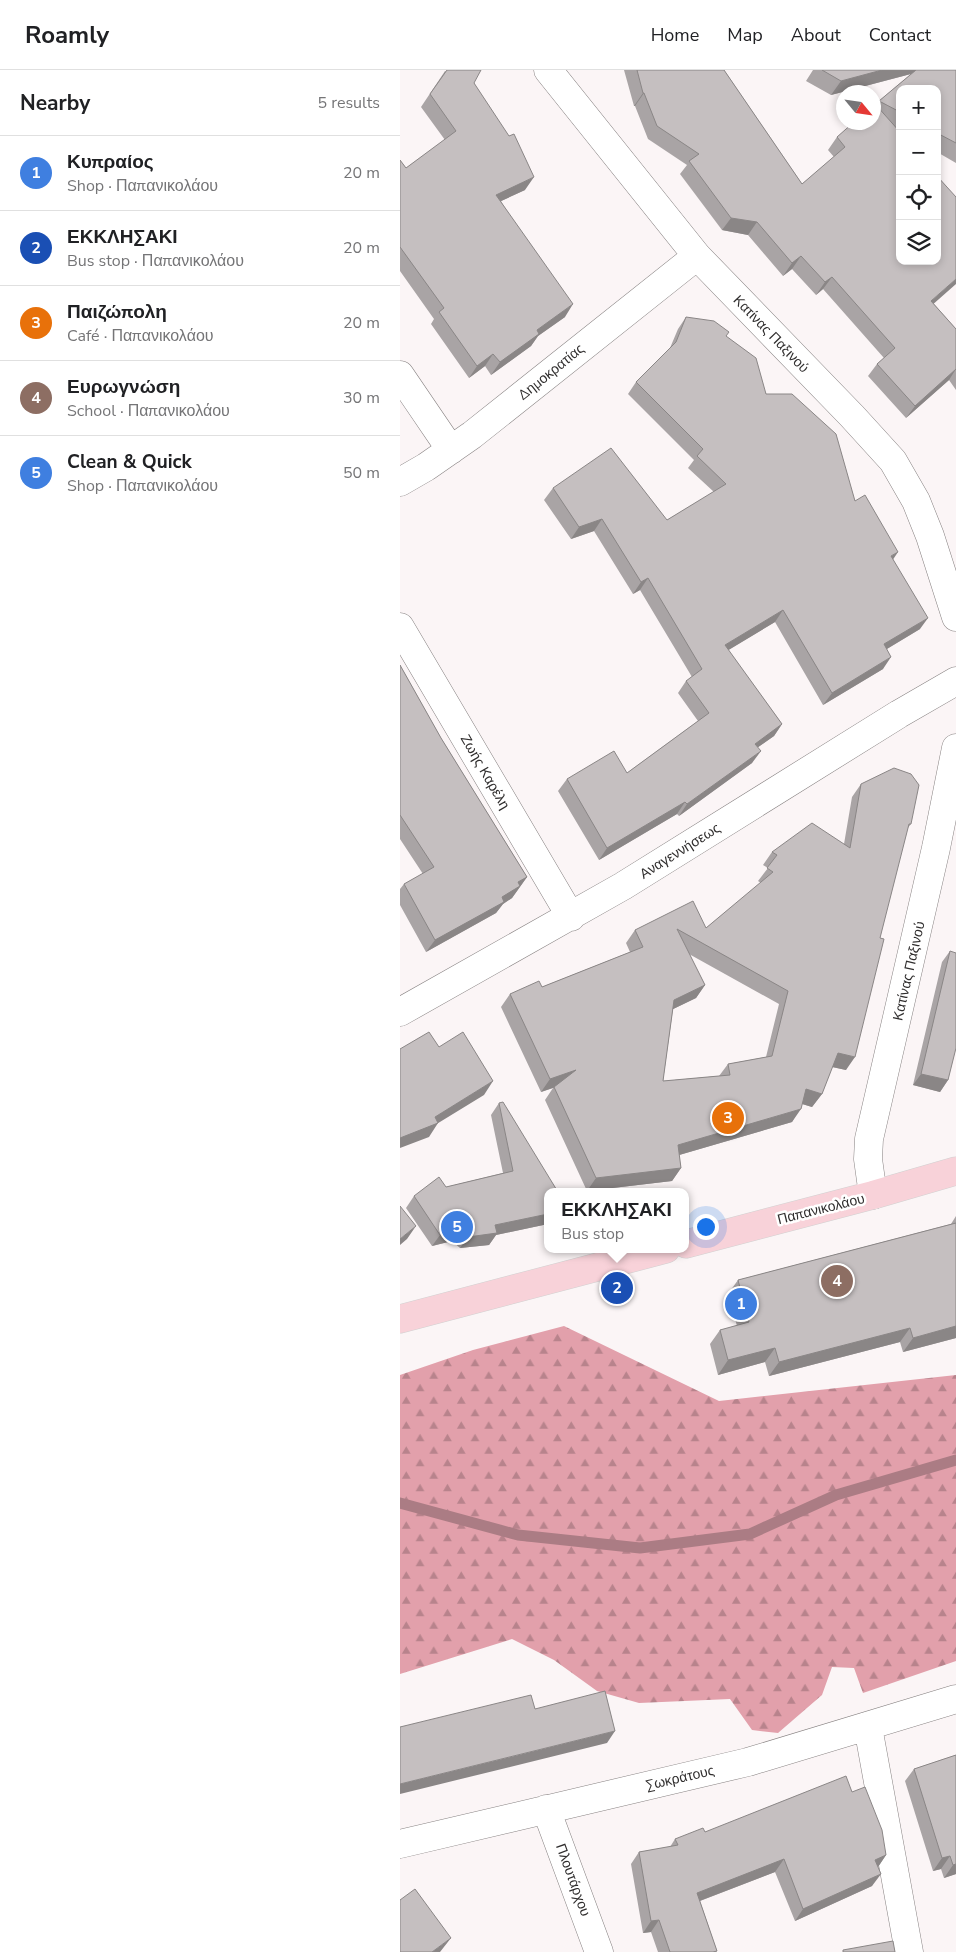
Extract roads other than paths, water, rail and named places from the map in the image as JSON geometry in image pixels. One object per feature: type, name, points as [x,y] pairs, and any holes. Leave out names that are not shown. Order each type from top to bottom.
[{"type":"main road","name":"Παπανικολάου","points":[[689,1243],[956,1171]]},
{"type":"main road","points":[[400,1318],[651,1253]]},
{"type":"street","name":"Κατίνας Παξινού","points":[[548,70],[697,256],[852,416],[892,461],[919,508],[956,617]]},
{"type":"street","name":"Δημοκρατίας","points":[[400,482],[451,450],[697,256]]},
{"type":"street","points":[[400,375],[451,450]]},
{"type":"street","name":"Ζωής Καρέλη","points":[[400,627],[571,917]]},
{"type":"street","name":"Αναγεννήσεως","points":[[400,1012],[571,917],[899,714],[956,681]]},
{"type":"street","name":"Κατίνας Παξινού","points":[[873,1195],[868,1159],[870,1138],[946,848],[956,748]]},
{"type":"street","name":"Σωκράτους","points":[[400,1844],[748,1762],[956,1699]]},
{"type":"street","points":[[868,1727],[910,1952]]},
{"type":"street","name":"Πλουτάρχου","points":[[546,1809],[599,1952]]},
{"type":"waterway","points":[[400,1503],[518,1535],[640,1548],[750,1534],[836,1495],[956,1460]]},
{"type":"place","name":"Παιζώπολη","points":[[728,1118]]},
{"type":"place","name":"Clean & Quick","points":[[457,1227]]},
{"type":"place","name":"Ευρωγνώση","points":[[837,1281]]},
{"type":"place","name":"ΕΚΚΛΗΣΑΚΙ","points":[[617,1288]]},
{"type":"place","name":"Κυπραίος","points":[[741,1304]]}]
